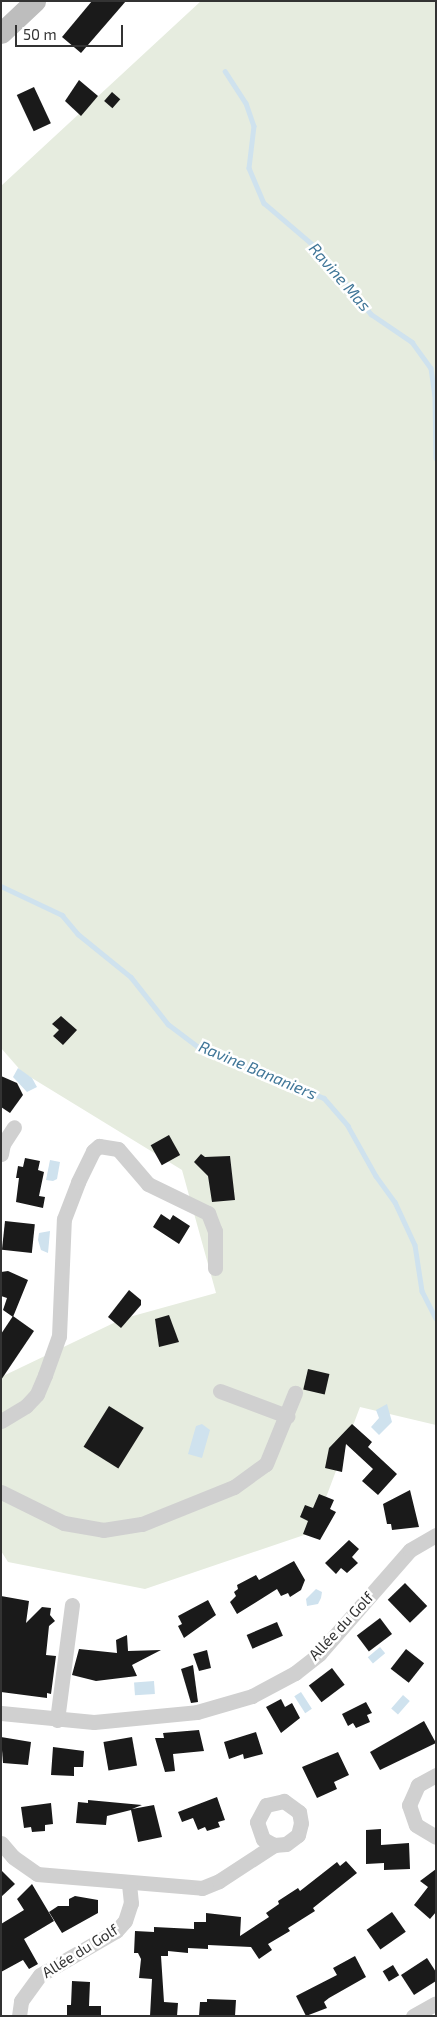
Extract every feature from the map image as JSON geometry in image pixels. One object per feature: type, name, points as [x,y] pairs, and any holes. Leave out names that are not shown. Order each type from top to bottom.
[{"type":"street","points":[[1,33],[35,1]]},
{"type":"street","points":[[2,1147],[14,1127]]},
{"type":"street","points":[[1,1421],[26,1406],[37,1394],[51,1359],[59,1336],[64,1219],[78,1182],[93,1151],[99,1146],[118,1149],[148,1184],[208,1213],[216,1231],[215,1268]]},
{"type":"street","points":[[220,1391],[286,1416]]},
{"type":"street","points":[[1,1492],[64,1523],[103,1530],[142,1524],[234,1487],[266,1464],[295,1393]]},
{"type":"street","name":"Allée du Golf","points":[[1,1712],[57,1720],[94,1722],[197,1712],[252,1696],[295,1673],[319,1654],[410,1550],[436,1535]]},
{"type":"street","points":[[57,1720],[72,1605]]},
{"type":"street","points":[[436,1775],[418,1785],[409,1805],[416,1824],[436,1838]]},
{"type":"street","points":[[1,1842],[13,1857],[37,1874],[202,1888],[220,1881],[274,1845]]},
{"type":"street","name":"Allée du Golf","points":[[19,2016],[21,2001],[40,1975],[116,1931],[126,1921],[132,1903],[129,1883]]},
{"type":"street","points":[[413,2016],[436,2003]]},
{"type":"shaded area","points":[[201,1],[436,1],[436,1425],[360,1407],[313,1532],[145,1589],[8,1562],[1,1551],[1,1377],[122,1319],[216,1293],[182,1170],[22,1072],[1,1048],[1,186]]},
{"type":"water","points":[[18,1068],[32,1078],[37,1087],[27,1092],[13,1077]]},
{"type":"water","points":[[50,1160],[60,1162],[57,1179],[53,1181],[46,1180]]},
{"type":"water","points":[[50,1231],[48,1253],[41,1250],[38,1240],[39,1233]]},
{"type":"water","points":[[387,1404],[392,1422],[379,1435],[371,1427],[379,1418],[376,1410]]},
{"type":"water","points":[[202,1424],[210,1430],[202,1458],[188,1454],[196,1426]]},
{"type":"water","points":[[316,1589],[322,1592],[318,1604],[307,1606],[306,1599]]},
{"type":"water","points":[[380,1647],[385,1653],[373,1663],[368,1657]]},
{"type":"water","points":[[154,1681],[155,1694],[135,1695],[134,1682]]},
{"type":"water","points":[[301,1692],[312,1709],[305,1713],[294,1696]]},
{"type":"water","points":[[403,1695],[410,1701],[398,1714],[391,1709]]},
{"type":"building","points":[[92,1],[126,1],[81,53],[62,37]]},
{"type":"building","points":[[79,80],[98,96],[81,116],[65,101]]},
{"type":"building","points":[[34,87],[51,123],[34,131],[17,95]]},
{"type":"building","points":[[112,92],[120,99],[112,108],[104,101]]},
{"type":"building","points":[[61,1016],[77,1030],[63,1045],[53,1036],[59,1030],[52,1024]]},
{"type":"building","points":[[1,1076],[17,1083],[23,1095],[10,1113],[1,1107]]},
{"type":"building","points":[[169,1135],[180,1155],[162,1165],[151,1145]]},
{"type":"building","points":[[201,1154],[205,1157],[230,1156],[235,1200],[212,1202],[208,1176],[194,1162]]},
{"type":"building","points":[[25,1158],[40,1161],[38,1170],[44,1172],[39,1196],[45,1197],[43,1208],[16,1202],[19,1178],[16,1178],[18,1166],[23,1167]]},
{"type":"building","points":[[161,1214],[170,1220],[173,1215],[190,1226],[179,1244],[153,1227]]},
{"type":"building","points":[[5,1221],[35,1224],[32,1253],[2,1250]]},
{"type":"building","points":[[8,1271],[28,1280],[13,1317],[3,1310],[7,1298],[1,1296],[1,1272]]},
{"type":"building","points":[[129,1290],[141,1300],[141,1305],[121,1328],[108,1317]]},
{"type":"building","points":[[169,1315],[179,1342],[159,1347],[155,1319]]},
{"type":"building","points":[[13,1316],[34,1331],[1,1380],[1,1334]]},
{"type":"building","points":[[308,1369],[329,1374],[325,1394],[303,1389]]},
{"type":"building","points":[[109,1406],[144,1428],[118,1468],[84,1447]]},
{"type":"building","points":[[352,1424],[372,1442],[368,1447],[397,1474],[378,1495],[362,1481],[373,1469],[346,1444],[342,1472],[325,1468],[329,1448]]},
{"type":"building","points":[[410,1490],[419,1527],[392,1530],[391,1524],[387,1524],[383,1504]]},
{"type":"building","points":[[319,1494],[334,1500],[330,1509],[336,1512],[320,1540],[303,1534],[308,1521],[300,1517],[305,1505],[313,1508]]},
{"type":"building","points":[[349,1540],[359,1549],[352,1557],[358,1563],[347,1573],[341,1568],[336,1574],[325,1563]]},
{"type":"building","points":[[294,1561],[305,1580],[301,1590],[290,1597],[288,1593],[281,1596],[277,1589],[237,1614],[230,1602],[236,1596],[234,1592],[238,1589],[237,1585],[256,1575],[259,1580]]},
{"type":"building","points":[[405,1583],[427,1606],[410,1623],[388,1600]]},
{"type":"building","points":[[1,1596],[29,1601],[26,1623],[42,1607],[51,1608],[50,1615],[55,1621],[49,1626],[46,1655],[56,1656],[51,1694],[47,1693],[47,1698],[1,1692]]},
{"type":"building","points":[[208,1600],[216,1615],[184,1638],[178,1626],[182,1624],[178,1616]]},
{"type":"building","points":[[380,1618],[392,1634],[369,1651],[357,1635]]},
{"type":"building","points":[[277,1622],[283,1636],[252,1649],[247,1635]]},
{"type":"building","points":[[127,1635],[128,1651],[161,1650],[132,1665],[137,1676],[96,1681],[72,1675],[79,1649],[117,1653],[116,1640]]},
{"type":"building","points":[[406,1649],[424,1663],[409,1683],[391,1669]]},
{"type":"building","points":[[207,1650],[211,1668],[199,1671],[193,1654]]},
{"type":"building","points":[[193,1665],[198,1702],[191,1703],[181,1669]]},
{"type":"building","points":[[332,1668],[345,1685],[321,1702],[309,1685]]},
{"type":"building","points":[[281,1699],[285,1707],[292,1703],[300,1718],[281,1733],[266,1707]]},
{"type":"building","points":[[366,1702],[372,1713],[367,1715],[370,1722],[356,1728],[353,1723],[348,1726],[342,1714]]},
{"type":"building","points":[[424,1721],[436,1743],[380,1770],[370,1752]]},
{"type":"building","points":[[199,1730],[204,1751],[173,1754],[175,1771],[165,1772],[155,1738],[164,1738],[163,1733]]},
{"type":"building","points":[[256,1732],[263,1754],[244,1759],[243,1754],[229,1759],[224,1742]]},
{"type":"building","points":[[1,1737],[31,1742],[28,1765],[3,1763]]},
{"type":"building","points":[[132,1737],[137,1766],[108,1771],[103,1742]]},
{"type":"building","points":[[53,1747],[84,1751],[83,1767],[74,1767],[74,1776],[51,1775]]},
{"type":"building","points":[[338,1752],[349,1775],[334,1782],[337,1789],[317,1798],[302,1767]]},
{"type":"building","points":[[217,1797],[225,1820],[218,1822],[220,1827],[207,1831],[205,1827],[198,1830],[193,1818],[182,1822],[178,1812]]},
{"type":"building","points":[[88,1800],[142,1805],[132,1809],[154,1805],[162,1837],[138,1842],[131,1810],[107,1816],[106,1825],[76,1823],[78,1802],[88,1803]]},
{"type":"building","points":[[51,1803],[53,1824],[45,1825],[45,1831],[32,1832],[31,1827],[24,1828],[21,1807]]},
{"type":"building","points":[[381,1829],[381,1845],[409,1843],[410,1869],[384,1870],[384,1863],[366,1864],[366,1830]]},
{"type":"building","points":[[346,1861],[357,1873],[313,1908],[315,1911],[288,1928],[290,1931],[268,1944],[272,1950],[259,1959],[251,1947],[208,1945],[208,1949],[188,1948],[188,1953],[168,1951],[168,1956],[161,1956],[164,2002],[178,2003],[177,2016],[150,2016],[152,1979],[139,1978],[141,1959],[138,1953],[134,1953],[135,1931],[154,1932],[154,1927],[194,1929],[194,1922],[206,1922],[206,1913],[241,1917],[240,1936],[269,1917],[266,1913],[279,1904],[278,1901],[298,1888],[300,1891],[337,1862],[340,1866]]},
{"type":"building","points":[[436,1869],[436,1912],[430,1919],[414,1905],[428,1887],[420,1881]]},
{"type":"building","points":[[1,1870],[15,1884],[1,1897]]},
{"type":"building","points":[[32,1884],[54,1921],[24,1939],[38,1964],[29,1969],[23,1960],[1,1972],[1,1924],[24,1910],[17,1899]]},
{"type":"building","points":[[75,1896],[98,1900],[98,1913],[62,1933],[49,1912],[58,1906],[69,1906],[69,1899]]},
{"type":"building","points":[[392,1912],[406,1932],[380,1949],[367,1930]]},
{"type":"building","points":[[355,1956],[366,1977],[329,1998],[324,2002],[327,2008],[306,2016],[296,1996],[337,1975],[333,1968]]},
{"type":"building","points":[[427,1958],[436,1972],[436,1981],[414,1995],[401,1975]]},
{"type":"building","points":[[393,1965],[399,1975],[389,1981],[383,1971]]},
{"type":"building","points":[[72,1981],[90,1982],[89,2006],[101,2006],[101,2016],[67,2016],[67,2005],[71,2005]]},
{"type":"building","points":[[207,1999],[236,2000],[235,2016],[199,2016],[200,2002],[207,2002]]},
{"type":"waterway","name":"Ravine Mas","points":[[225,71],[246,103],[254,126],[249,168],[264,203],[318,249],[371,314],[412,342],[431,368],[435,395],[436,458]]},
{"type":"waterway","name":"Ravine Bananiers","points":[[1,886],[62,915],[78,934],[131,977],[168,1024],[197,1046],[324,1098],[348,1126],[376,1176],[395,1202],[415,1245],[422,1291],[436,1318]]}]
